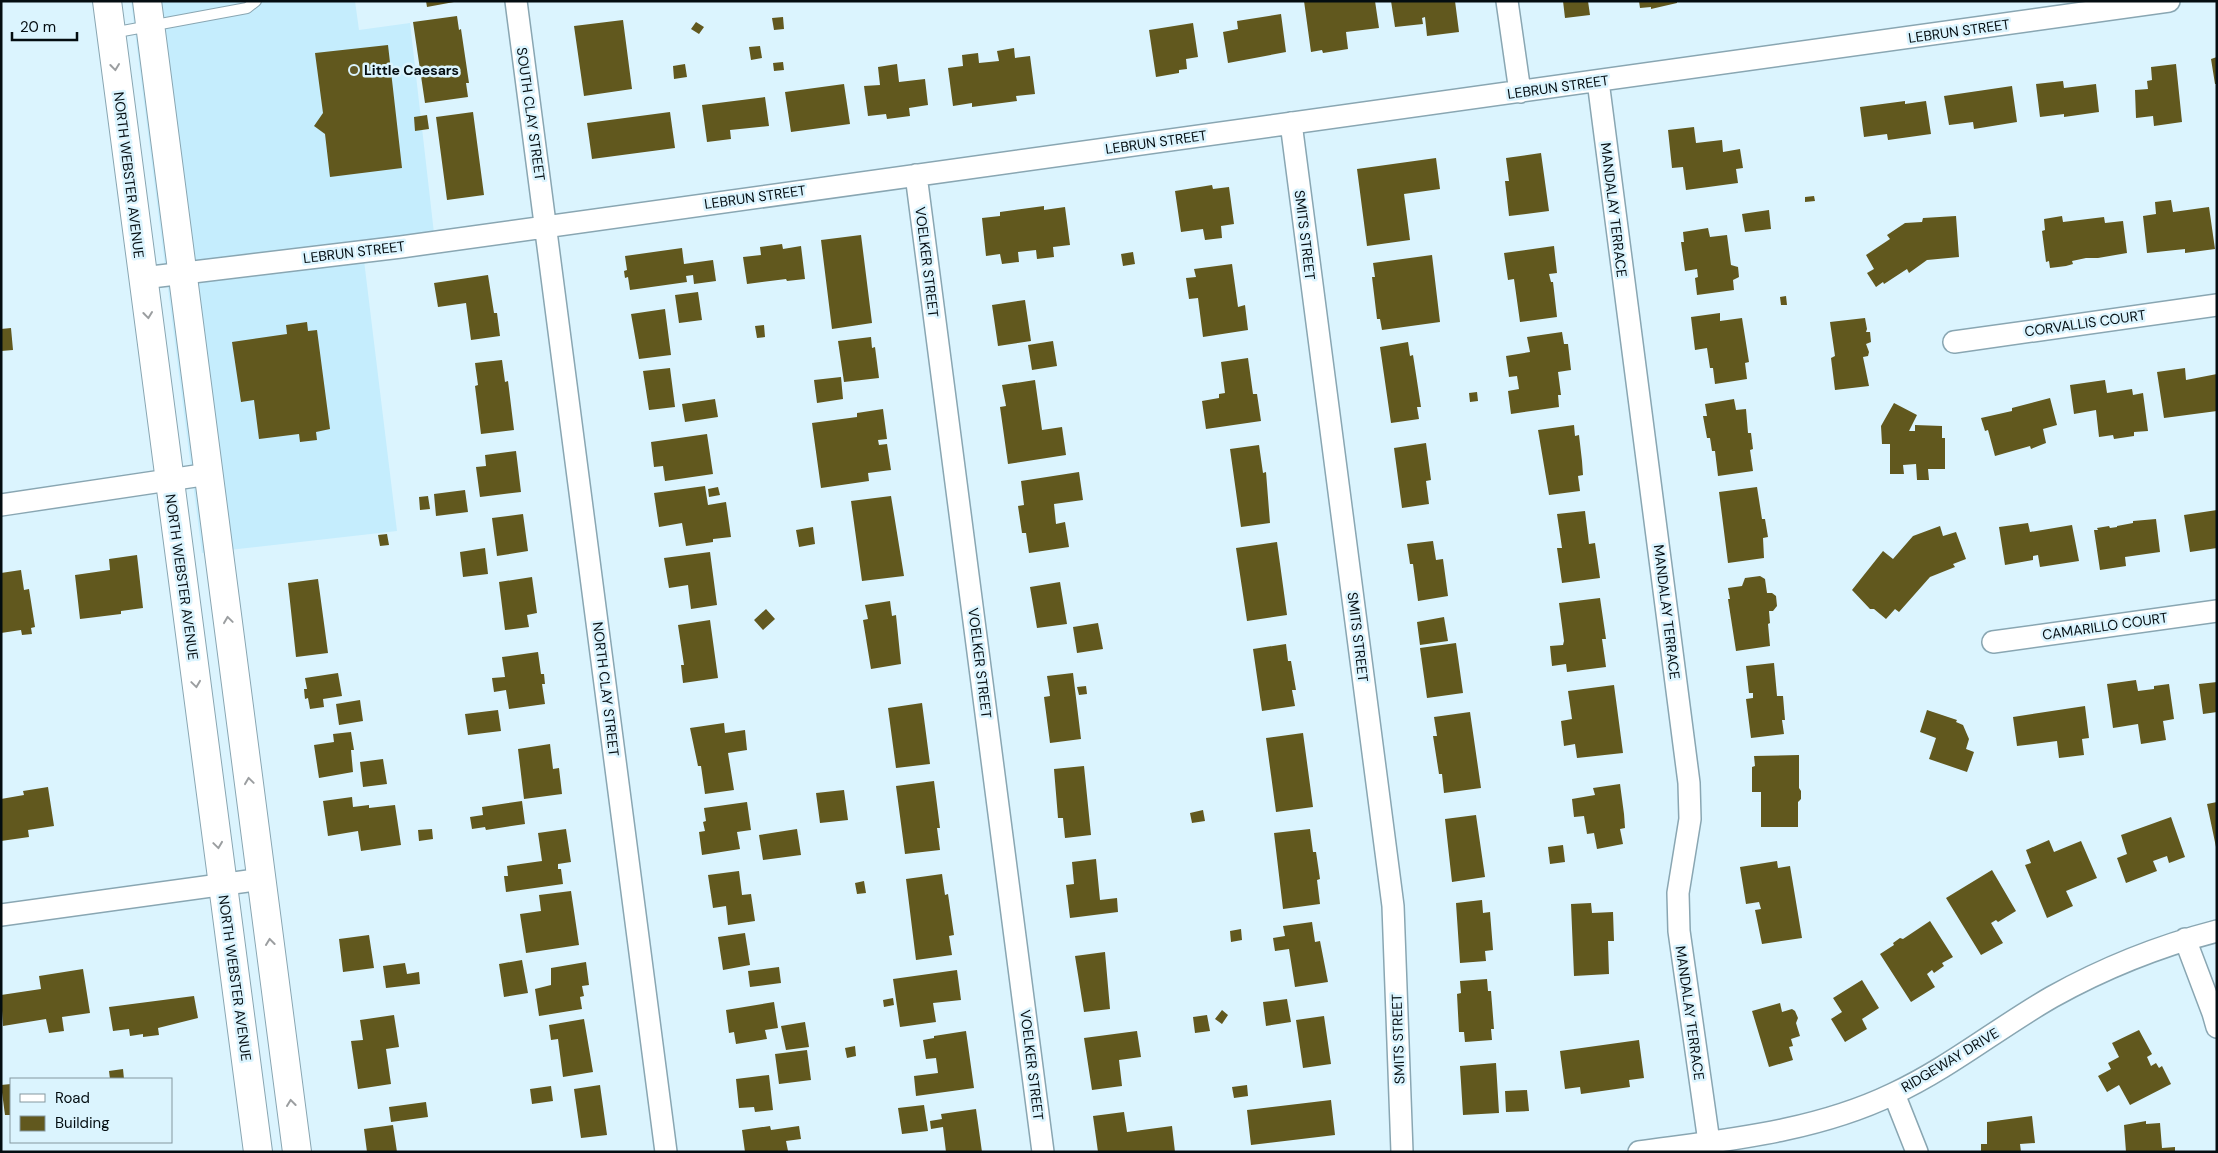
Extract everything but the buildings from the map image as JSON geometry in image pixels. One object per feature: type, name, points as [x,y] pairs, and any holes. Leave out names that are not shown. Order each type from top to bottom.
[{"type":"main road","name":"NORTH WEBSTER AVENUE","points":[[107,1],[258,1152]]},
{"type":"main road","points":[[148,14],[297,1152]]},
{"type":"street","name":"SOUTH CLAY STREET","points":[[516,1],[546,226]]},
{"type":"street","points":[[1507,1],[1520,92]]},
{"type":"street","name":"LEBRUN STREET","points":[[143,278],[546,226],[2169,1]]},
{"type":"street","name":"MANDALAY TERRACE","points":[[1598,81],[1689,783],[1690,820],[1678,893],[1678,931],[1709,1142]]},
{"type":"street","name":"SMITS STREET","points":[[1291,124],[1393,906],[1402,1152]]},
{"type":"street","name":"VOELKER STREET","points":[[916,175],[1043,1152]]},
{"type":"street","name":"NORTH CLAY STREET","points":[[546,226],[666,1152]]},
{"type":"street","name":"CORVALLIS COURT","points":[[1954,342],[2217,305]]},
{"type":"street","points":[[1,505],[208,474]]},
{"type":"street","name":"CAMARILLO COURT","points":[[1993,642],[2217,611]]},
{"type":"street","points":[[1,915],[262,879]]},
{"type":"street","name":"RIDGEWAY DRIVE","points":[[1639,1152],[1780,1132],[1821,1122],[1869,1105],[1930,1076],[2052,998],[2101,972],[2185,939],[2217,931]]},
{"type":"street","points":[[2185,939],[2217,1027]]},
{"type":"street","points":[[1894,1094],[1917,1152]]},
{"type":"lane","points":[[111,33],[148,14],[247,8],[256,1]]},
{"type":"shaded area","points":[[131,1],[355,1],[359,30],[410,23],[435,242],[363,252],[397,531],[202,553]]},
{"type":"place","name":"Little Caesars","points":[[354,70]]}]
